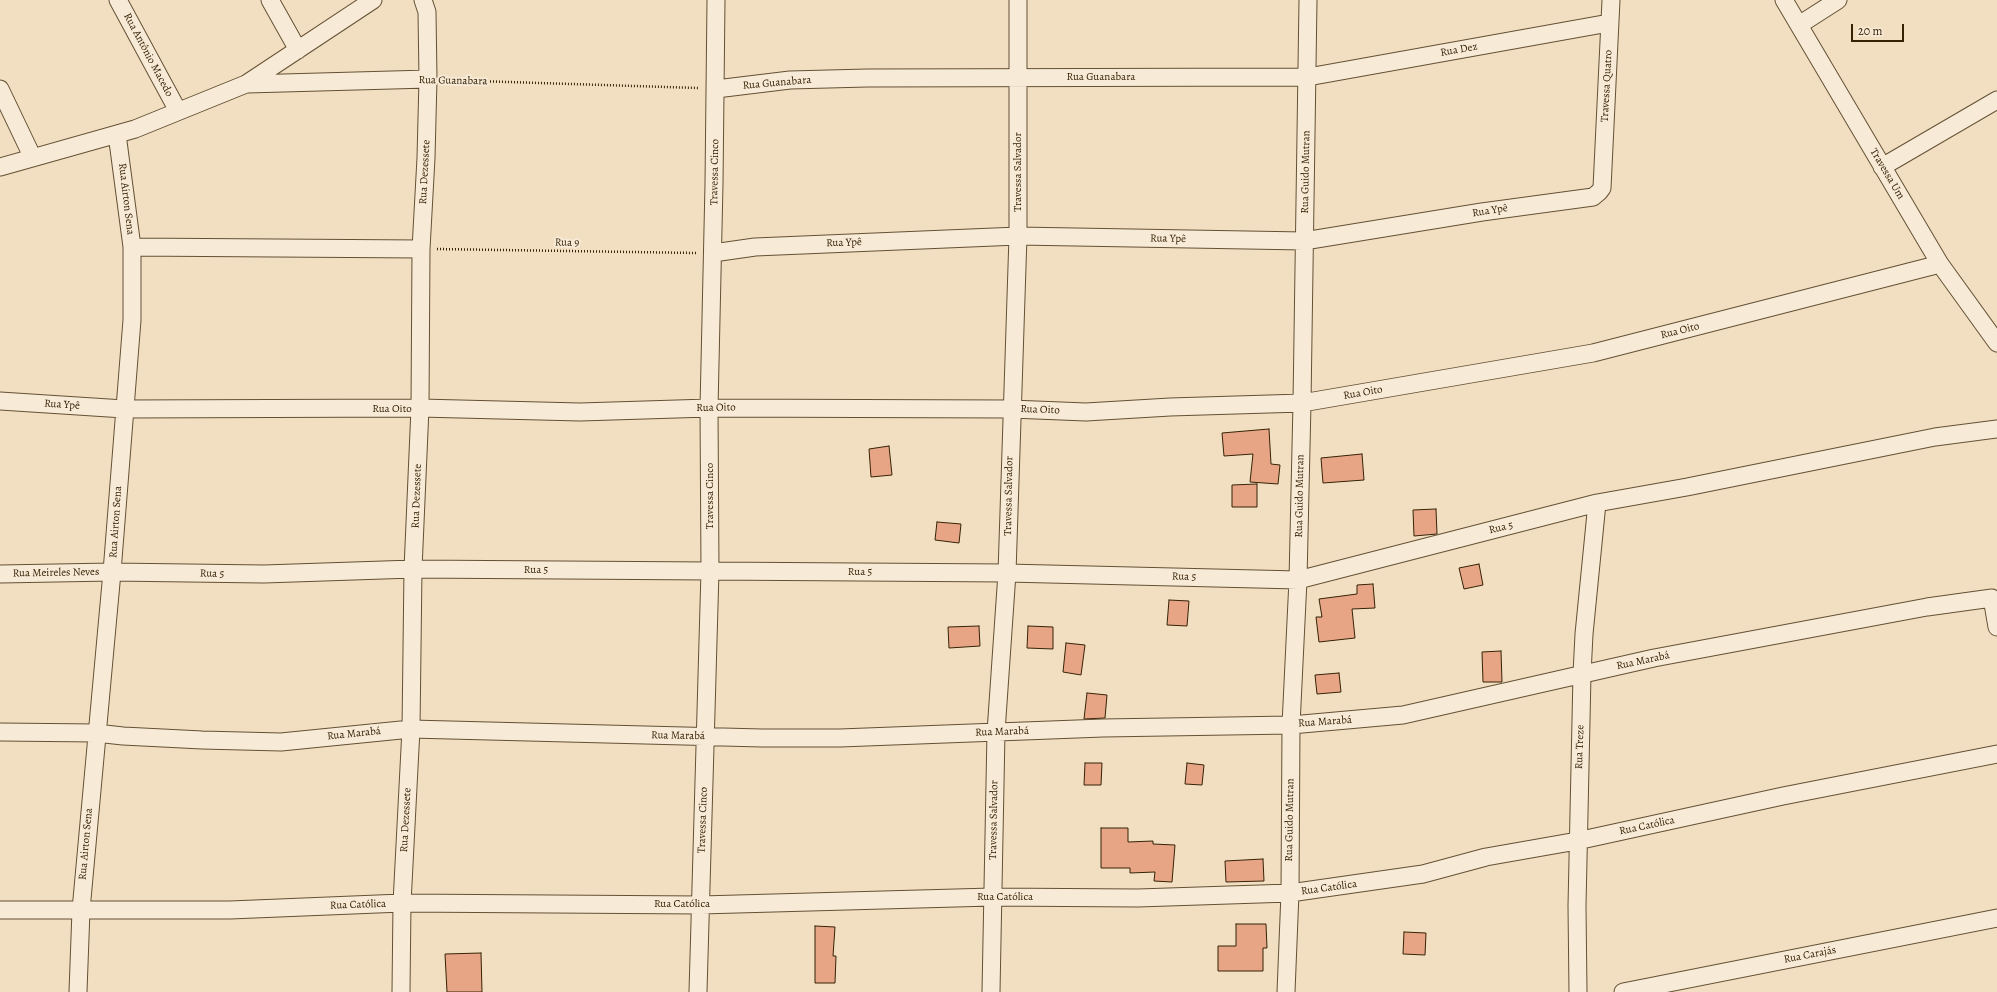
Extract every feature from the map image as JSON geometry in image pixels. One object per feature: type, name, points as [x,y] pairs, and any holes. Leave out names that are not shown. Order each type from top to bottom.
[{"type":"street","name":"Rua Antônio Macedo","points":[[118,0],[178,111]]},
{"type":"street","points":[[270,0],[298,50]]},
{"type":"street","points":[[0,167],[32,156],[135,129],[246,84],[373,0]]},
{"type":"street","name":"Rua Dezessete","points":[[401,992],[402,903],[411,729],[414,569],[420,408],[421,249],[426,158],[428,79],[426,12],[423,0]]},
{"type":"street","name":"Travessa Cinco","points":[[698,992],[710,571],[709,408],[716,89],[716,0]]},
{"type":"street","name":"Travessa Salvador","points":[[991,992],[996,732],[1007,573],[1011,409],[1018,236],[1018,0]]},
{"type":"street","name":"Rua Guido Mutran","points":[[1286,992],[1290,894],[1291,724],[1298,580],[1302,403],[1308,0]]},
{"type":"street","name":"Travessa Quatro","points":[[1603,173],[1611,0]]},
{"type":"street","name":"Travessa Um","points":[[1784,0],[1940,264],[1997,343]]},
{"type":"street","points":[[1799,26],[1838,0]]},
{"type":"street","name":"Rua Dez","points":[[1308,77],[1609,23]]},
{"type":"street","name":"Rua Guanabara","points":[[716,89],[790,80],[1018,77],[1308,77]]},
{"type":"street","name":"Rua Guanabara","points":[[246,84],[428,79]]},
{"type":"street","points":[[0,89],[32,156]]},
{"type":"street","points":[[1882,167],[1997,100]]},
{"type":"street","name":"Rua Airton Sena","points":[[78,992],[81,910],[96,733],[112,572],[132,320],[132,247],[117,134]]},
{"type":"street","name":"Rua Ypê","points":[[713,253],[754,247],[1018,236],[1304,241],[1482,212],[1593,197],[1602,188],[1603,173]]},
{"type":"street","points":[[132,247],[421,249]]},
{"type":"street","name":"Rua Oito","points":[[124,409],[420,408],[580,412],[709,408],[1011,409],[1086,412],[1170,407],[1302,403],[1593,353],[1940,264]]},
{"type":"street","name":"Rua Ypê","points":[[0,401],[124,409]]},
{"type":"street","name":"Rua 5","points":[[112,572],[264,574],[414,569],[1007,573],[1298,580],[1597,503],[1687,488],[1936,437],[1997,429]]},
{"type":"street","name":"Rua Treze","points":[[1578,992],[1577,841],[1582,674],[1597,503]]},
{"type":"street","name":"Rua Meireles Neves","points":[[0,574],[112,572]]},
{"type":"street","name":"Rua Marabá","points":[[0,732],[96,733],[194,740],[281,742],[411,729],[840,738],[1291,724],[1403,715],[1654,658],[1919,608],[1992,598],[1997,627]]},
{"type":"street","name":"Rua Católica","points":[[0,910],[230,910],[402,903],[701,905],[992,897],[1138,898],[1290,894],[1423,874],[1486,857],[1577,841],[1783,796],[1997,754]]},
{"type":"street","name":"Rua Carajás","points":[[1623,992],[1997,918]]},
{"type":"path","name":"Rua Guanabara","points":[[428,79],[716,89]]},
{"type":"path","name":"Rua 9","points":[[421,249],[713,253]]},
{"type":"building","points":[[1269,429],[1271,464],[1280,465],[1278,484],[1250,482],[1253,454],[1224,456],[1222,433]]},
{"type":"building","points":[[889,446],[892,475],[871,477],[869,449]]},
{"type":"building","points":[[1362,454],[1364,480],[1323,483],[1321,458]]},
{"type":"building","points":[[1257,484],[1257,507],[1232,507],[1232,485]]},
{"type":"building","points":[[1436,509],[1437,534],[1414,536],[1413,510]]},
{"type":"building","points":[[937,522],[961,524],[959,543],[935,540]]},
{"type":"building","points":[[1479,564],[1483,585],[1464,589],[1459,568]]},
{"type":"building","points":[[1373,584],[1375,608],[1352,609],[1355,638],[1319,642],[1316,617],[1322,617],[1319,599],[1357,594],[1357,585]]},
{"type":"building","points":[[1169,600],[1189,601],[1187,626],[1167,625]]},
{"type":"building","points":[[979,626],[980,646],[949,648],[948,627]]},
{"type":"building","points":[[1028,626],[1053,627],[1053,649],[1027,648]]},
{"type":"building","points":[[1066,643],[1085,645],[1081,675],[1063,672]]},
{"type":"building","points":[[1501,651],[1502,682],[1483,682],[1482,652]]},
{"type":"building","points":[[1339,673],[1341,692],[1317,694],[1315,675]]},
{"type":"building","points":[[1087,693],[1107,695],[1105,718],[1084,719]]},
{"type":"building","points":[[1085,763],[1102,763],[1101,785],[1084,785]]},
{"type":"building","points":[[1187,763],[1204,765],[1202,785],[1185,784]]},
{"type":"building","points":[[1101,828],[1128,828],[1128,842],[1153,841],[1153,844],[1175,845],[1172,882],[1154,881],[1155,872],[1130,873],[1130,868],[1101,868]]},
{"type":"building","points":[[1263,859],[1264,881],[1226,882],[1225,861]]},
{"type":"building","points":[[1236,924],[1266,924],[1267,948],[1263,948],[1263,971],[1218,971],[1218,946],[1236,946]]},
{"type":"building","points":[[815,926],[835,927],[833,956],[836,956],[835,983],[815,983]]},
{"type":"building","points":[[1404,932],[1426,933],[1425,955],[1403,954]]},
{"type":"building","points":[[481,953],[482,992],[447,992],[445,954]]}]
